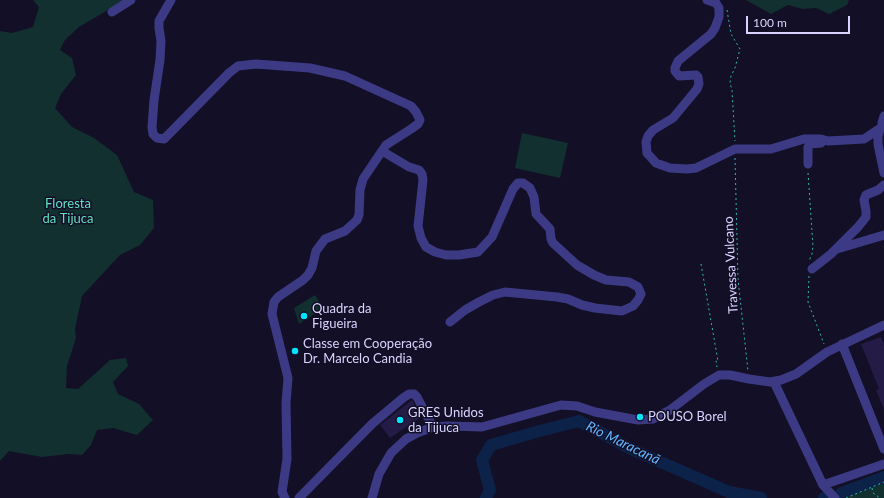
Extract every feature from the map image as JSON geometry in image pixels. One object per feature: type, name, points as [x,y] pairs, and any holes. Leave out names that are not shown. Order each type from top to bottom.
[{"type":"street","points":[[112,12],[131,0]]},
{"type":"street","points":[[171,0],[159,21],[161,40],[160,60],[154,100],[152,127],[152,134],[157,138],[164,138],[170,133],[229,72],[238,66],[256,64],[310,68],[345,76],[411,106],[420,120],[418,124],[386,145],[363,179],[360,190],[359,215],[357,220],[345,231],[325,239],[316,251],[312,268],[308,274],[303,280],[278,297],[274,302],[272,314],[288,378],[286,403],[287,459],[282,492],[285,498]]},
{"type":"street","points":[[707,0],[716,3],[719,8],[719,17],[716,28],[692,51],[678,61],[675,71],[679,76],[696,76],[699,80],[697,89],[673,118],[653,130],[648,136],[646,142],[647,153],[650,158],[662,166],[679,170],[696,168],[735,149],[771,149],[804,139],[821,139],[828,142]]},
{"type":"street","points":[[884,116],[882,128],[878,136],[878,144],[884,173]]},
{"type":"street","points":[[808,164],[807,151],[810,144],[864,139],[882,128]]},
{"type":"street","points":[[382,151],[409,167],[419,170],[422,174],[423,180],[418,226],[421,238],[426,247],[446,255],[459,255],[478,252],[492,237],[513,189],[518,183],[523,183],[530,188],[534,197],[536,214],[550,229],[552,239],[577,265],[606,280],[629,282],[638,287],[640,294],[638,300],[633,306],[622,310],[595,308],[558,297],[505,292],[493,295],[475,304],[450,322]]},
{"type":"street","points":[[812,269],[831,254],[858,227],[866,217],[864,200],[866,195],[878,190],[884,185]]},
{"type":"street","points":[[831,254],[836,249],[884,235]]},
{"type":"street","points":[[372,498],[379,474],[391,453],[406,439],[433,427],[482,427],[560,405],[577,406],[595,412],[638,420],[653,419],[670,410],[718,375],[730,375],[774,382],[796,374],[827,352],[884,325]]},
{"type":"street","points":[[842,344],[884,449]]},
{"type":"street","points":[[774,382],[823,484],[833,495]]},
{"type":"street","points":[[299,498],[372,424],[409,394],[414,394],[417,397],[433,427]]},
{"type":"street","points":[[823,484],[884,464]]},
{"type":"path","name":"Travessa Vulcano","points":[[719,8],[728,9],[731,34],[740,49],[730,83],[732,90],[735,149],[738,279],[749,379]]},
{"type":"path","points":[[701,264],[718,361],[716,361],[718,375]]},
{"type":"path","points":[[846,498],[884,482]]},
{"type":"path","points":[[872,488],[873,493],[880,498]]},
{"type":"green space","name":"Floresta da Tijuca","points":[[33,0],[125,0],[79,27],[65,40],[60,50],[72,58],[76,75],[61,94],[55,108],[72,127],[94,138],[117,155],[134,192],[153,200],[154,228],[140,245],[120,255],[82,296],[75,329],[76,338],[67,366],[66,388],[78,389],[110,360],[126,358],[128,366],[113,382],[118,394],[139,404],[153,420],[137,435],[113,428],[97,430],[91,445],[82,455],[68,454],[42,457],[9,451],[0,461],[0,31],[12,33],[33,27],[39,7]]},
{"type":"green space","points":[[746,0],[849,0],[847,5],[829,14],[816,8],[803,9],[788,5],[771,14]]},
{"type":"green space","points":[[522,133],[568,143],[560,178],[515,168]]},
{"type":"green space","name":"Quadra da Figueira","points":[[315,295],[323,308],[299,324],[294,308]]},
{"type":"green space","points":[[884,481],[884,498],[844,498],[842,496],[874,486]]},
{"type":"building","points":[[881,337],[884,345],[884,410],[876,390],[879,389],[861,344]]},
{"type":"building","name":"GRES Unidos da Tijuca","points":[[412,400],[421,417],[390,438],[380,425]]},
{"type":"waterway","name":"Rio Maracanã","points":[[486,498],[490,490],[482,460],[491,445],[579,421],[631,449],[729,492],[761,498]]},
{"type":"waterway","name":"Rio Maracanã","points":[[841,493],[884,477]]},
{"type":"place","name":"Quadra da Figueira","points":[[304,316]]},
{"type":"place","name":"Classe em Cooperação Dr. Marcelo Candia","points":[[295,351]]},
{"type":"place","name":"POUSO Borel","points":[[640,417]]},
{"type":"place","name":"GRES Unidos da Tijuca","points":[[400,420]]}]
